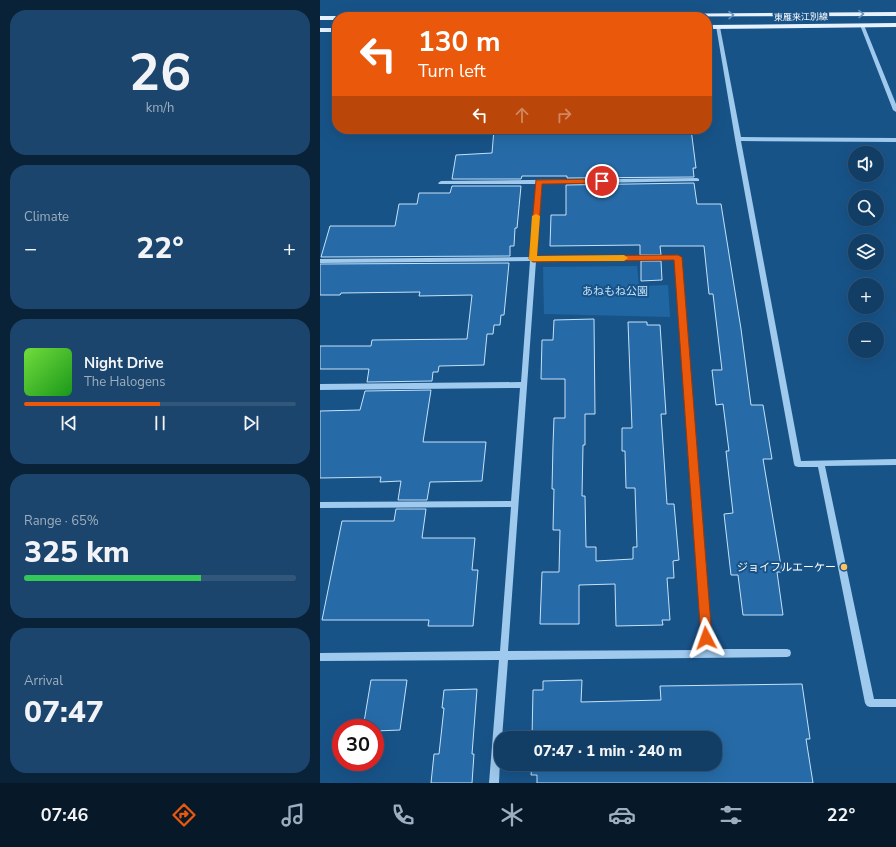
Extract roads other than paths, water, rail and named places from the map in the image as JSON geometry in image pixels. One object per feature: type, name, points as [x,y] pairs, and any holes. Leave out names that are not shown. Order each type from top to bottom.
[{"type":"main road","name":"東雁来江別線","points":[[712,15],[896,14]]},
{"type":"main road","points":[[320,18],[332,18]]},
{"type":"main road","name":"東雁来江別線","points":[[712,27],[896,25]]},
{"type":"main road","points":[[320,30],[332,30]]},
{"type":"street","points":[[862,25],[896,110]]},
{"type":"street","points":[[718,27],[798,464],[896,462]]},
{"type":"street","points":[[738,140],[896,140]]},
{"type":"street","points":[[441,183],[697,180]]},
{"type":"street","points":[[494,783],[539,182]]},
{"type":"street","points":[[320,261],[678,257],[708,654]]},
{"type":"street","points":[[320,387],[524,385]]},
{"type":"street","points":[[821,463],[870,703],[896,703]]},
{"type":"street","points":[[320,505],[514,504]]},
{"type":"street","points":[[320,657],[787,654]]},
{"type":"place","name":"ジョイフルエーケー","points":[[844,567]]},
{"type":"park label","name":"あねもね公園","points":[[615,291]]}]
